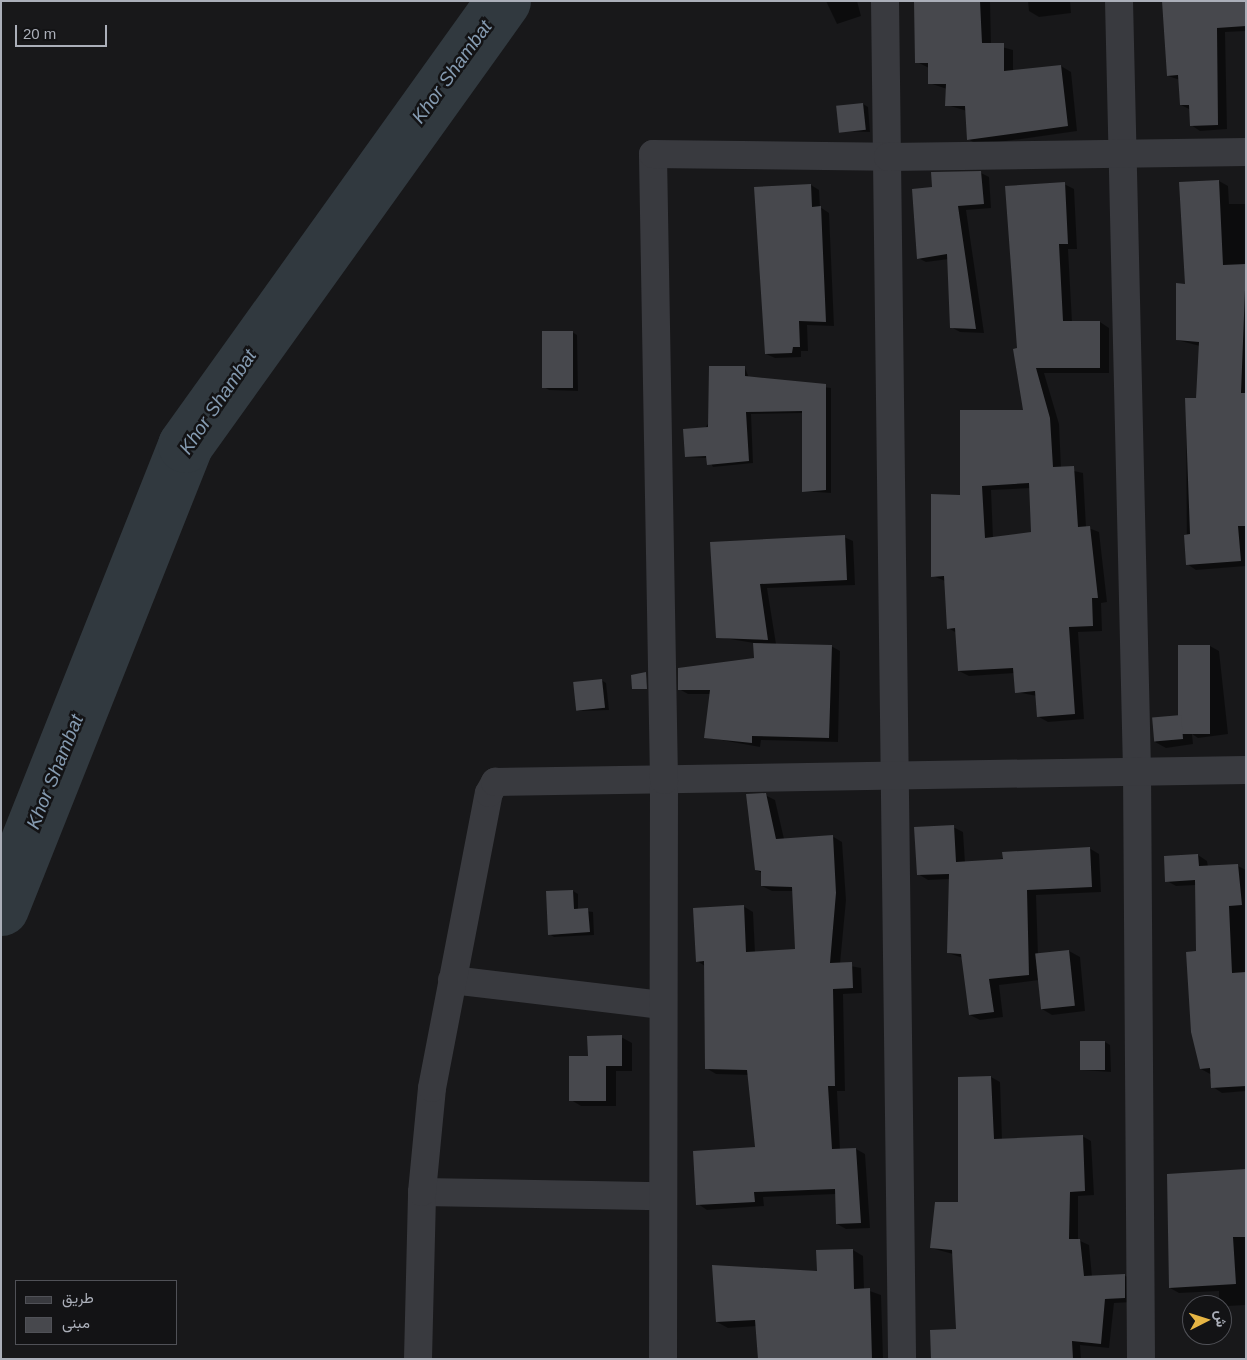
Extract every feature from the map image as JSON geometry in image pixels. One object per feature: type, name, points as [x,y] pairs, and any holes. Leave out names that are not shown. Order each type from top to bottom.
[{"type":"street","points":[[885,1],[902,1359]]},
{"type":"street","points":[[1118,1],[1137,771],[1141,1359]]},
{"type":"street","points":[[663,1359],[661,1196],[664,780],[654,154],[888,157],[1246,152]]},
{"type":"street","points":[[418,1359],[422,1192],[432,1088],[489,793],[495,782],[1246,770]]},
{"type":"street","points":[[452,980],[662,1006]]},
{"type":"street","points":[[422,1192],[661,1196]]},
{"type":"building","points":[[914,1],[980,1],[982,43],[1004,43],[1004,71],[1061,65],[1068,126],[967,140],[965,106],[945,106],[946,84],[928,84],[928,63],[915,63]]},
{"type":"building","points":[[1162,1],[1246,1],[1246,26],[1217,28],[1218,125],[1190,126],[1189,105],[1180,105],[1178,75],[1167,76]]},
{"type":"building","points":[[863,103],[866,130],[839,133],[836,106]]},
{"type":"building","points":[[981,171],[984,204],[958,206],[976,329],[950,328],[947,254],[917,259],[912,189],[932,187],[931,172]]},
{"type":"building","points":[[1219,180],[1223,265],[1246,264],[1241,393],[1246,393],[1246,526],[1238,526],[1241,561],[1186,565],[1184,535],[1190,534],[1185,398],[1196,398],[1199,342],[1176,340],[1176,283],[1185,284],[1179,182]]},
{"type":"building","points":[[1065,182],[1068,244],[1059,244],[1063,321],[1100,321],[1100,368],[1036,368],[1050,418],[1053,467],[1074,466],[1078,527],[1090,526],[1098,598],[1092,598],[1093,626],[1069,627],[1075,714],[1037,717],[1035,691],[1015,693],[1013,668],[958,671],[955,628],[947,629],[944,576],[931,577],[931,494],[960,495],[960,410],[1023,410],[1013,349],[1017,348],[1005,186]],"holes":[[[1029,483],[1031,532],[985,538],[982,486]]]},
{"type":"building","points":[[811,184],[812,207],[821,206],[826,322],[799,321],[800,347],[793,347],[792,353],[765,354],[754,187]]},
{"type":"building","points":[[542,331],[573,331],[573,388],[542,388]]},
{"type":"building","points":[[709,366],[745,366],[745,376],[826,384],[826,490],[802,492],[802,411],[746,412],[749,461],[707,465],[706,456],[685,457],[683,429],[708,427]]},
{"type":"building","points":[[845,535],[847,580],[760,584],[768,640],[716,638],[710,542]]},
{"type":"building","points":[[753,643],[832,645],[829,738],[752,736],[752,743],[704,738],[710,690],[678,690],[678,668],[754,658]]},
{"type":"building","points":[[1178,645],[1210,645],[1210,734],[1178,734]]},
{"type":"building","points":[[646,672],[647,689],[632,689],[631,675]]},
{"type":"building","points":[[602,679],[605,708],[576,711],[573,682]]},
{"type":"building","points":[[1181,715],[1183,739],[1154,741],[1152,718]]},
{"type":"building","points":[[766,793],[776,839],[833,835],[836,893],[830,963],[852,962],[853,988],[833,989],[835,1086],[828,1086],[832,1149],[856,1148],[861,1223],[836,1224],[835,1189],[754,1192],[755,1202],[696,1205],[693,1151],[755,1147],[747,1070],[705,1069],[704,961],[696,962],[693,908],[744,905],[746,952],[795,949],[792,887],[761,886],[761,871],[755,870],[746,794]]},
{"type":"building","points":[[954,825],[956,862],[1003,859],[1002,852],[1090,847],[1092,887],[1027,890],[1029,975],[989,979],[994,1012],[969,1015],[961,954],[947,953],[949,874],[917,875],[914,827]]},
{"type":"building","points":[[1198,854],[1199,866],[1238,864],[1242,905],[1229,906],[1232,973],[1246,972],[1246,1086],[1211,1088],[1210,1068],[1200,1069],[1191,1032],[1186,952],[1196,951],[1195,880],[1165,882],[1164,856]]},
{"type":"building","points":[[573,890],[574,909],[588,908],[590,932],[548,935],[546,891]]},
{"type":"building","points":[[1069,950],[1075,1006],[1041,1009],[1035,954]]},
{"type":"building","points":[[622,1035],[622,1066],[606,1066],[606,1101],[569,1101],[569,1056],[588,1056],[587,1036]]},
{"type":"building","points":[[1080,1041],[1105,1041],[1105,1070],[1080,1070]]},
{"type":"building","points":[[991,1076],[994,1139],[1083,1135],[1085,1191],[1070,1192],[1069,1239],[1080,1239],[1084,1276],[1125,1274],[1125,1298],[1105,1299],[1101,1344],[1072,1341],[1073,1359],[931,1359],[930,1330],[956,1329],[952,1250],[930,1248],[935,1202],[958,1202],[958,1077]]},
{"type":"building","points":[[1246,1169],[1246,1237],[1233,1237],[1236,1284],[1169,1288],[1167,1174]]},
{"type":"building","points":[[853,1249],[854,1289],[870,1288],[872,1359],[758,1359],[755,1320],[716,1322],[712,1265],[817,1271],[816,1250]]},
{"type":"waterway","name":"Khor Shambat","points":[[1,908],[185,445],[503,1]]}]
